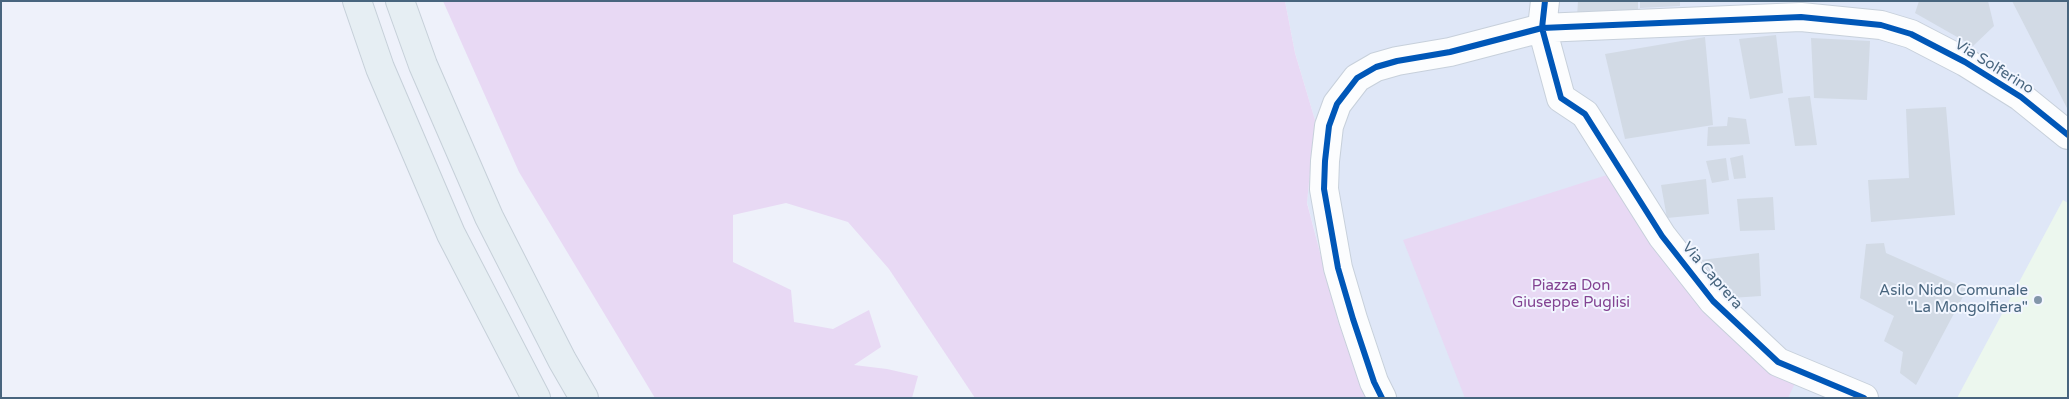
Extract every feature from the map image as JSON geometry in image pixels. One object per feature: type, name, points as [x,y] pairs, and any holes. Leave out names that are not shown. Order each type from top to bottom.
[{"type":"highway","points":[[357,1],[380,68],[451,234],[536,398]]},
{"type":"highway","points":[[400,1],[423,65],[490,217],[562,360],[584,398]]},
{"type":"street","points":[[1542,28],[1545,1]]},
{"type":"street","name":"Via Solferino","points":[[1382,398],[1374,382],[1341,276],[1324,188],[1329,126],[1337,104],[1357,78],[1376,67],[1397,61],[1450,52],[1542,28],[1802,17],[1881,25],[1911,34],[1965,62],[2021,97],[2068,135]]},
{"type":"street","name":"Via Caprera","points":[[1542,28],[1561,98],[1585,114],[1662,236],[1713,301],[1778,362],[1864,398]]},
{"type":"shaded area","points":[[1285,1],[2068,1],[2068,398],[1366,398],[1338,321],[1307,202],[1315,120],[1295,53]]},
{"type":"shaded area","name":"Asilo Nido Comunale \"La Mongolfiera\"","points":[[2063,200],[2068,203],[2068,398],[1957,398]]},
{"type":"green space","points":[[443,1],[1285,1],[1295,53],[1315,120],[1307,203],[1338,321],[1366,398],[975,398],[889,269],[848,222],[786,203],[733,215],[733,262],[791,290],[794,322],[833,329],[869,310],[881,347],[854,365],[887,369],[918,376],[912,398],[655,398],[519,172]]},
{"type":"green space","name":"Piazza Don Giuseppe Puglisi","points":[[1610,174],[1796,381],[1788,398],[1465,398],[1403,240]]},
{"type":"building","points":[[1578,1],[1638,1],[1638,12],[1577,17]]},
{"type":"building","points":[[1640,1],[1680,1],[1680,6],[1640,8]]},
{"type":"building","points":[[1919,1],[1988,1],[1994,26],[1973,46],[1915,13]]},
{"type":"building","points":[[2012,1],[2068,1],[2068,110]]},
{"type":"building","points":[[1776,35],[1783,93],[1750,99],[1739,39]]},
{"type":"building","points":[[1705,37],[1713,125],[1625,139],[1605,54]]},
{"type":"building","points":[[1811,38],[1870,41],[1867,100],[1814,98]]},
{"type":"building","points":[[1810,96],[1817,145],[1795,146],[1788,98]]},
{"type":"building","points":[[1946,107],[1955,215],[1871,222],[1868,180],[1909,178],[1906,109]]},
{"type":"building","points":[[1728,117],[1746,119],[1750,144],[1707,146],[1708,127],[1727,126]]},
{"type":"building","points":[[1743,155],[1746,178],[1734,179],[1730,158]]},
{"type":"building","points":[[1726,158],[1729,180],[1712,183],[1706,161]]},
{"type":"building","points":[[1706,179],[1709,214],[1667,218],[1661,185]]},
{"type":"building","points":[[1773,197],[1775,230],[1740,231],[1737,199]]},
{"type":"building","points":[[1884,243],[1886,253],[1967,289],[1916,385],[1900,373],[1903,352],[1884,341],[1894,316],[1860,298],[1866,244]]},
{"type":"building","points":[[1759,253],[1761,296],[1731,298],[1701,260]]},
{"type":"cycle path","points":[[1545,1],[1542,28],[1561,98],[1585,114],[1662,236],[1713,301],[1778,362],[1864,398]]},
{"type":"cycle path","points":[[1382,398],[1374,382],[1338,268],[1324,189],[1329,126],[1337,104],[1357,78],[1376,67],[1397,61],[1450,52],[1542,28],[1801,17],[1881,25],[1911,34],[1965,62],[2021,97],[2068,135]]},
{"type":"place","name":"Asilo Nido Comunale \"La Mongolfiera\"","points":[[2038,300]]}]
